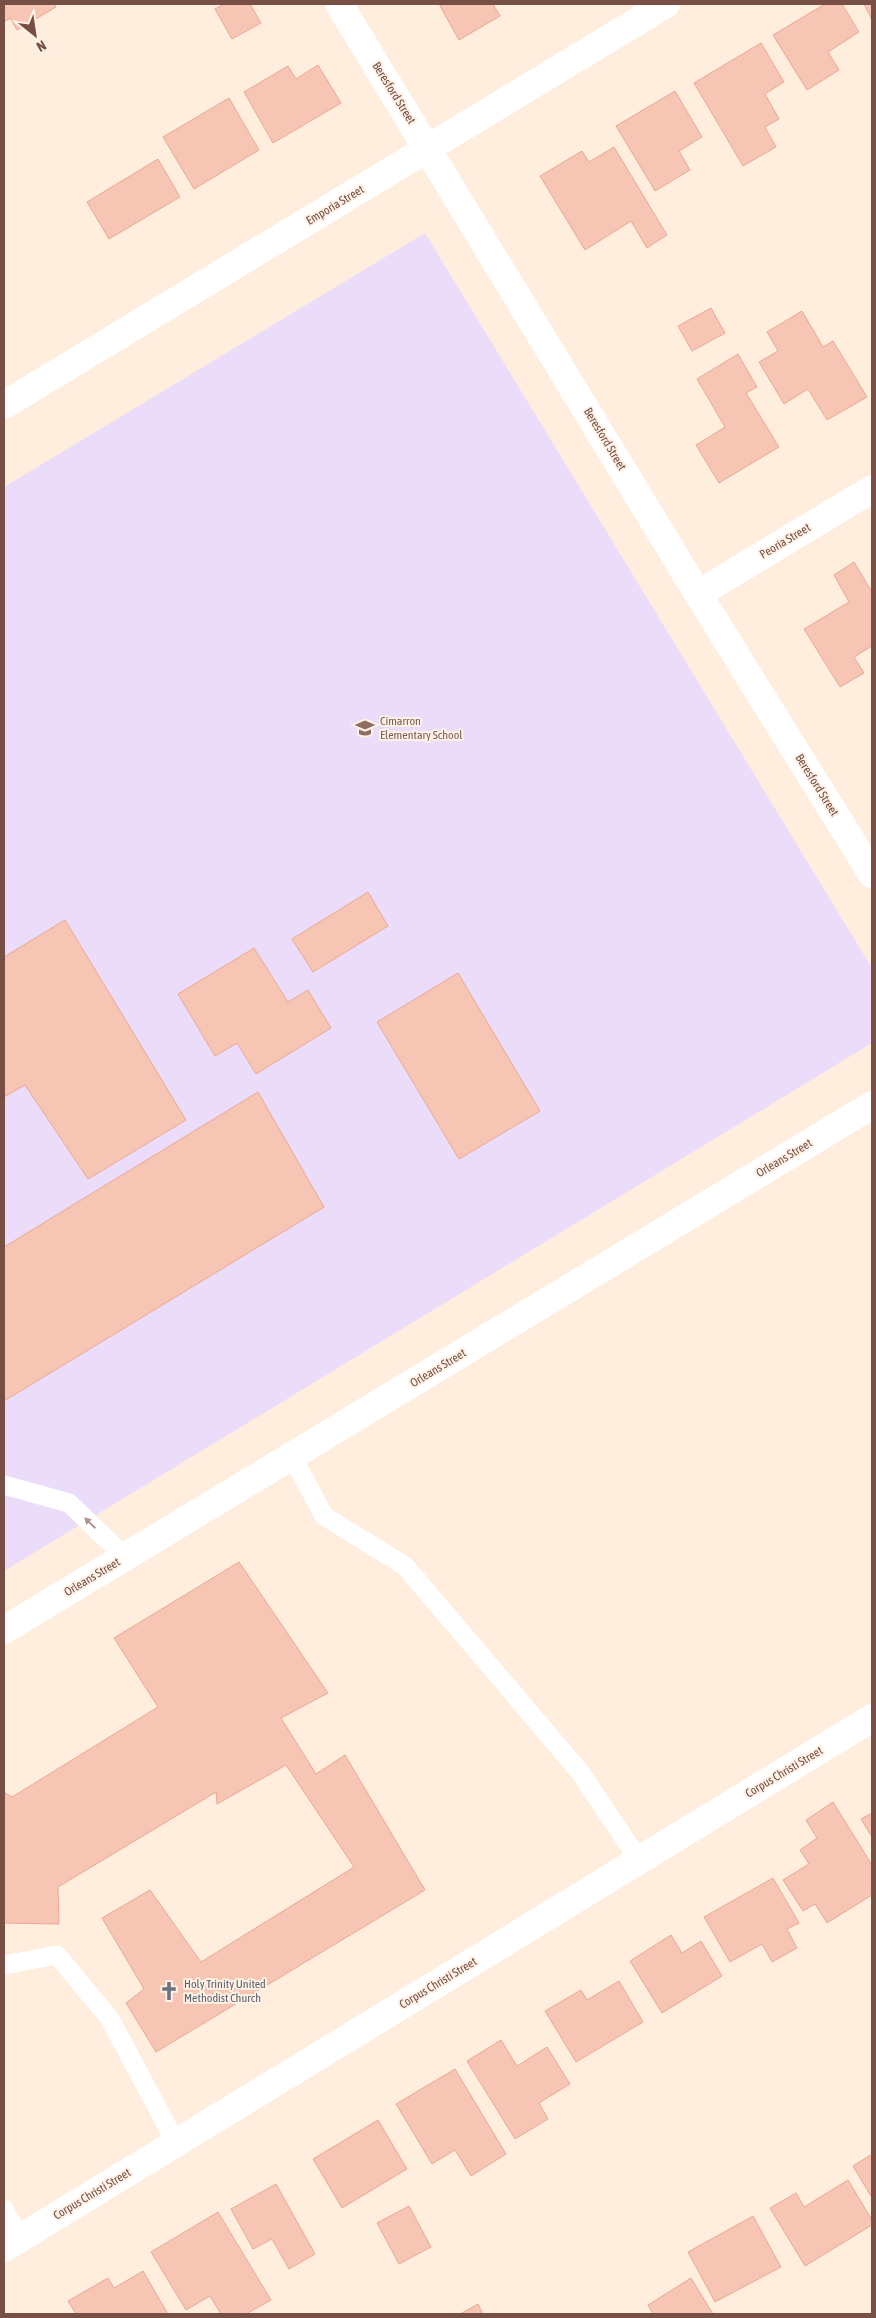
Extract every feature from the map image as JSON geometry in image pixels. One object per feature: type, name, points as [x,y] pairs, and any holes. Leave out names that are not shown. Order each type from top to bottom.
[{"type":"street","name":"Beresford Street","points":[[339,4],[429,149],[698,594],[872,874]]},
{"type":"street","name":"Emporia Street","points":[[4,405],[666,4]]},
{"type":"street","name":"Peoria Street","points":[[698,594],[872,488]]},
{"type":"street","name":"Orleans Street","points":[[4,1630],[872,1105]]},
{"type":"street","name":"Corpus Christi Street","points":[[12,2243],[872,1718]]},
{"type":"lane","points":[[292,1456],[324,1516],[405,1566],[580,1772],[639,1860]]},
{"type":"lane","points":[[4,1485],[69,1503],[125,1557]]},
{"type":"lane","points":[[4,1965],[57,1955],[110,2020],[176,2143]]},
{"type":"lane","points":[[4,2208],[12,2243]]},
{"type":"shaded area","name":"Cimarron Elementary School","points":[[425,233],[872,968],[872,1043],[4,1571],[4,487]]},
{"type":"building","points":[[4,4],[54,4],[56,7],[17,30],[10,18],[4,22]]},
{"type":"building","points":[[224,4],[250,4],[261,23],[232,39],[215,9]]},
{"type":"building","points":[[439,4],[493,4],[500,16],[459,40]]},
{"type":"building","points":[[825,4],[842,4],[859,32],[828,52],[839,70],[807,90],[773,35]]},
{"type":"building","points":[[864,4],[872,4],[872,20]]},
{"type":"building","points":[[761,43],[784,82],[765,94],[779,119],[765,127],[776,147],[743,166],[694,83]]},
{"type":"building","points":[[318,65],[341,103],[273,143],[244,92],[288,66],[296,79]]},
{"type":"building","points":[[675,91],[702,137],[679,151],[690,170],[655,191],[616,126]]},
{"type":"building","points":[[229,98],[259,150],[194,189],[163,137]]},
{"type":"building","points":[[614,147],[667,235],[647,248],[631,221],[585,250],[540,176],[582,151],[589,162]]},
{"type":"building","points":[[158,159],[180,197],[109,239],[87,202]]},
{"type":"building","points":[[711,308],[725,333],[692,351],[678,326]]},
{"type":"building","points":[[802,311],[823,347],[833,341],[867,397],[827,420],[808,389],[784,404],[759,362],[778,351],[767,332]]},
{"type":"building","points":[[738,354],[757,387],[746,393],[779,447],[719,483],[696,445],[725,427],[697,379]]},
{"type":"building","points":[[854,562],[872,592],[872,646],[854,657],[864,673],[840,687],[804,629],[849,602],[834,575]]},
{"type":"building","points":[[368,892],[388,926],[313,972],[292,939]]},
{"type":"building","points":[[65,920],[186,1120],[88,1179],[25,1085],[4,1097],[4,957]]},
{"type":"building","points":[[254,948],[288,1002],[308,990],[331,1028],[256,1074],[237,1043],[215,1056],[178,994]]},
{"type":"building","points":[[458,973],[540,1111],[459,1159],[377,1022]]},
{"type":"building","points":[[258,1092],[324,1207],[4,1401],[4,1247]]},
{"type":"building","points":[[239,1562],[328,1693],[281,1718],[316,1774],[345,1755],[425,1890],[156,2052],[126,2003],[144,1989],[102,1918],[150,1890],[201,1962],[354,1867],[286,1765],[217,1804],[216,1792],[58,1887],[59,1924],[4,1923],[4,1792],[12,1797],[158,1707],[114,1638]]},
{"type":"building","points":[[833,1802],[872,1865],[872,1895],[827,1923],[815,1904],[803,1911],[783,1880],[809,1864],[800,1850],[817,1838],[806,1820]]},
{"type":"building","points":[[872,1813],[872,1837],[861,1819]]},
{"type":"building","points":[[773,1878],[799,1923],[787,1929],[797,1948],[772,1962],[762,1944],[730,1962],[704,1917]]},
{"type":"building","points":[[671,1935],[682,1953],[701,1941],[722,1976],[662,2013],[630,1961]]},
{"type":"building","points":[[619,1981],[643,2022],[576,2062],[545,2011],[581,1990],[587,2000]]},
{"type":"building","points":[[501,2040],[517,2066],[547,2047],[570,2084],[539,2103],[548,2119],[515,2139],[467,2061]]},
{"type":"building","points":[[455,2069],[506,2154],[471,2176],[455,2150],[432,2164],[396,2104]]},
{"type":"building","points":[[378,2120],[407,2169],[342,2208],[313,2159]]},
{"type":"building","points":[[872,2154],[872,2198],[853,2166]]},
{"type":"building","points":[[848,2180],[872,2220],[872,2225],[805,2266],[770,2208],[796,2193],[804,2207]]},
{"type":"building","points":[[276,2184],[315,2254],[289,2269],[272,2239],[253,2249],[231,2209]]},
{"type":"building","points":[[409,2206],[431,2247],[399,2264],[377,2223]]},
{"type":"building","points":[[218,2212],[271,2300],[246,2314],[221,2314],[210,2296],[186,2310],[151,2252]]},
{"type":"building","points":[[753,2216],[781,2267],[715,2302],[688,2252]]},
{"type":"building","points":[[143,2271],[168,2314],[76,2314],[68,2301],[108,2278],[114,2288]]},
{"type":"building","points":[[691,2278],[713,2314],[653,2314],[648,2305]]},
{"type":"building","points":[[478,2304],[483,2314],[460,2314]]},
{"type":"place","name":"Cimarron Elementary School","points":[[365,728]]},
{"type":"place","name":"Holy Trinity United Methodist Church","points":[[169,1991]]}]
